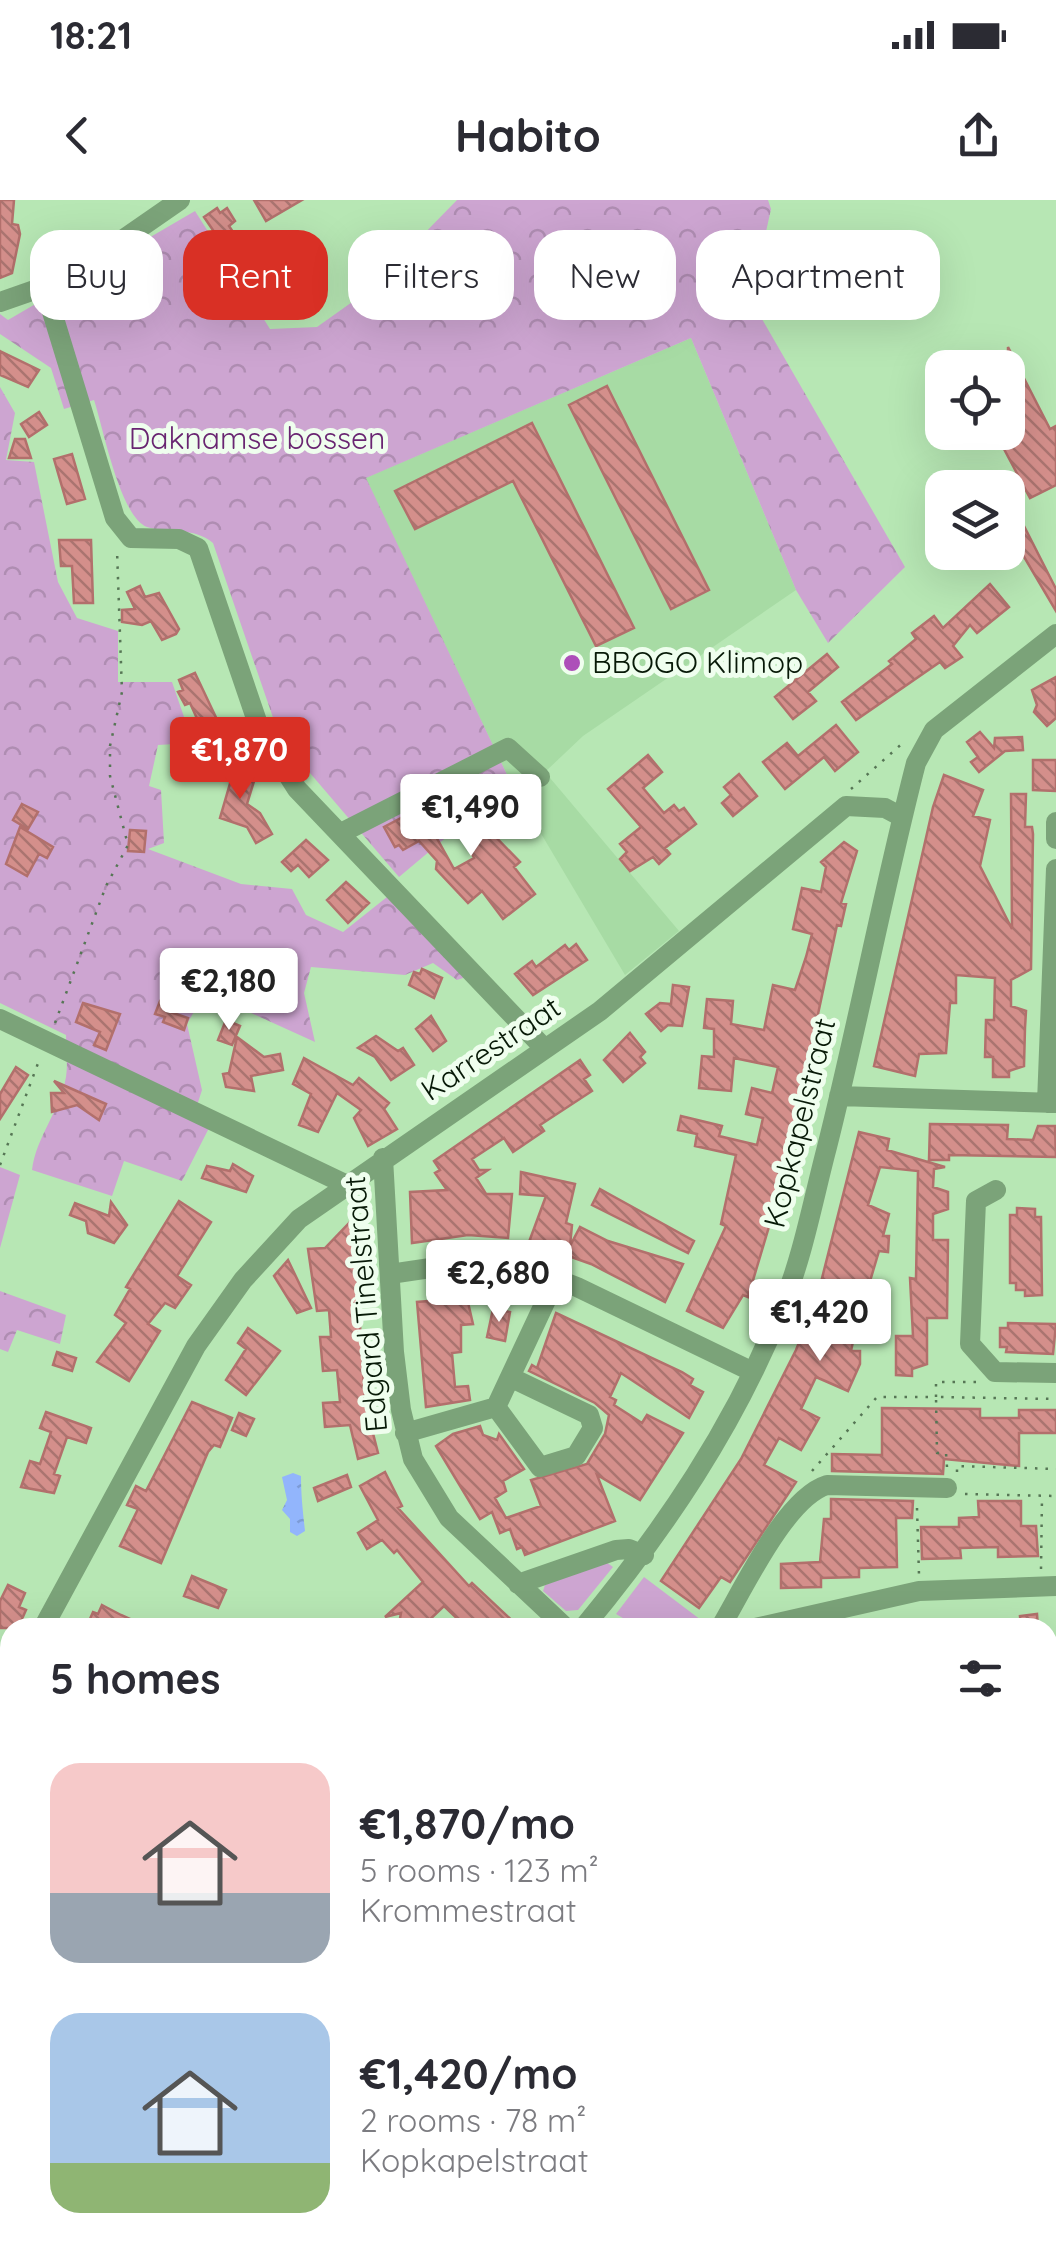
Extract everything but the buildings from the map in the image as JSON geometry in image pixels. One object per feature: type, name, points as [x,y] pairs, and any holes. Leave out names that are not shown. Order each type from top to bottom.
[{"type":"street","points":[[134,230],[180,200]]},
{"type":"street","points":[[0,302],[30,293]]},
{"type":"street","points":[[54,320],[115,518],[131,538],[180,539],[198,548],[261,733],[297,789],[544,1048]]},
{"type":"street","points":[[846,806],[875,806],[902,817],[916,763],[934,730],[1056,634]]},
{"type":"street","points":[[342,832],[508,748],[540,777]]},
{"type":"street","name":"Karrestraat","points":[[49,1618],[196,1346],[243,1280],[300,1218],[600,1011],[846,806]]},
{"type":"street","name":"Kopkapelstraat","points":[[591,1618],[644,1555],[693,1480],[753,1372],[794,1275],[840,1096],[902,817]]},
{"type":"street","points":[[1056,822],[1056,839]]},
{"type":"street","points":[[840,1096],[1052,1103],[1056,868]]},
{"type":"street","points":[[0,1019],[345,1184]]},
{"type":"street","name":"Edgard Tinelstraat","points":[[383,1158],[394,1352],[413,1459],[449,1518],[555,1618]]},
{"type":"street","points":[[996,1190],[976,1202],[970,1344],[995,1372],[1056,1373]]},
{"type":"street","points":[[390,1274],[471,1262],[517,1264],[753,1372]]},
{"type":"street","points":[[406,1433],[496,1407],[556,1279]]},
{"type":"street","points":[[496,1407],[540,1467],[576,1456],[593,1428],[589,1415],[510,1378]]},
{"type":"street","points":[[726,1618],[790,1512],[813,1489],[826,1485],[952,1491]]},
{"type":"street","points":[[518,1584],[616,1550],[644,1555]]},
{"type":"street","points":[[800,1618],[920,1591],[1048,1586]]},
{"type":"path","points":[[0,1165],[106,886],[128,846],[110,776],[110,746],[122,692],[114,568],[125,530]]},
{"type":"path","points":[[846,806],[843,796],[915,732],[934,730]]},
{"type":"path","points":[[952,1491],[946,1453],[937,1453],[936,1382],[969,1384],[994,1379],[995,1372]]},
{"type":"path","points":[[813,1489],[810,1473],[876,1397],[1056,1399]]},
{"type":"path","points":[[952,1491],[957,1466],[1056,1469]]},
{"type":"path","points":[[917,1488],[920,1591]]},
{"type":"path","points":[[952,1491],[1056,1496]]},
{"type":"path","points":[[1042,1496],[1048,1586]]},
{"type":"shaded area","name":"BBOGO Klimop","points":[[691,338],[796,590],[583,736],[545,772],[679,931],[625,975],[511,783],[365,478]]},
{"type":"green space","name":"Daknamse bossen","points":[[457,200],[768,200],[771,209],[766,230],[696,230],[696,320],[763,320],[905,567],[828,643],[796,590],[691,338],[366,478],[511,783],[399,877],[280,738],[213,543],[197,534],[147,527],[137,520],[121,490],[94,400],[64,409],[51,368],[0,334],[0,314],[8,320],[30,307],[30,320],[163,320],[162,230],[195,211],[207,230],[183,230],[183,320],[264,320],[270,329],[317,327],[348,305],[348,320],[514,320],[514,230],[428,230]]},
{"type":"green space","points":[[0,387],[15,413],[6,460],[34,462],[58,582],[77,618],[118,631],[118,682],[172,682],[193,743],[158,745],[149,786],[161,790],[164,843],[148,849],[241,884],[292,889],[306,915],[343,932],[387,897],[466,977],[457,980],[433,963],[405,975],[311,967],[304,993],[315,1042],[205,992],[187,1024],[202,1090],[192,1121],[209,1128],[182,1181],[124,1161],[112,1196],[32,1170],[63,1089],[67,1072],[66,1035],[0,1003]]},
{"type":"green space","points":[[0,1167],[20,1175],[0,1248]]},
{"type":"green space","points":[[0,1291],[66,1315],[60,1344],[17,1330],[8,1352],[0,1349]]},
{"type":"green space","points":[[606,1562],[613,1567],[578,1610],[566,1611],[543,1591],[545,1585]]},
{"type":"green space","points":[[644,1577],[698,1618],[623,1618],[616,1614]]},
{"type":"water","points":[[293,1473],[301,1476],[305,1531],[297,1536],[290,1532],[290,1519],[282,1510],[287,1500],[282,1477]]},
{"type":"place","name":"BBOGO Klimop","points":[[572,663]]}]
